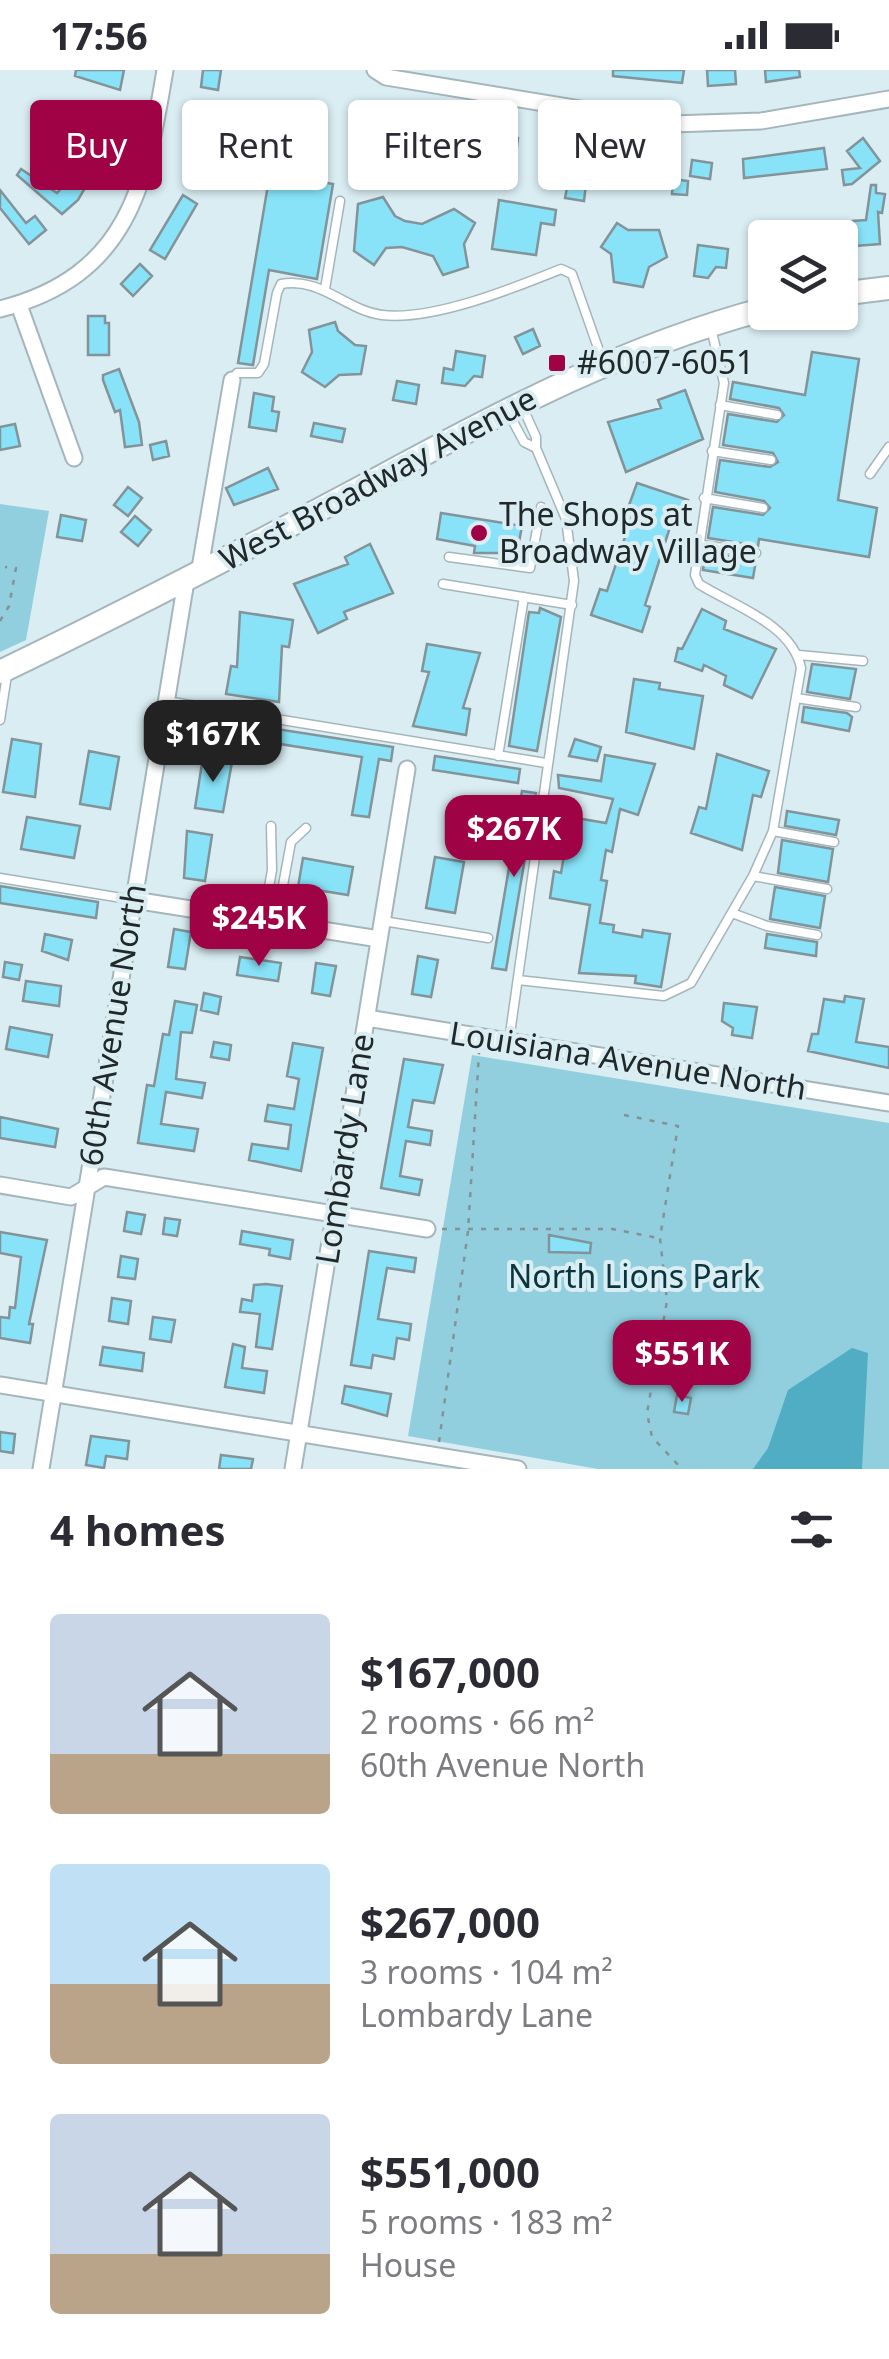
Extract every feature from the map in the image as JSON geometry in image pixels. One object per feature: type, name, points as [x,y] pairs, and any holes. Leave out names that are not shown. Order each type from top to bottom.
[{"type":"street","points":[[0,310],[80,272],[126,220],[151,154],[165,70]]},
{"type":"street","points":[[375,71],[672,124],[762,121],[889,99]]},
{"type":"street","points":[[858,292],[889,288]]},
{"type":"street","points":[[19,304],[74,458]]},
{"type":"street","name":"West Broadway Avenue","points":[[4,670],[192,577],[604,362],[748,314]]},
{"type":"street","name":"60th Avenue North","points":[[41,1469],[166,701],[232,380]]},
{"type":"street","name":"Lombardy Lane","points":[[293,1469],[407,769]]},
{"type":"street","points":[[134,900],[380,939]]},
{"type":"street","name":"Louisiana Avenue North","points":[[366,1018],[889,1103]]},
{"type":"street","points":[[0,1186],[71,1197],[104,1176],[428,1228]]},
{"type":"street","points":[[0,1385],[518,1469]]},
{"type":"lane","points":[[325,289],[340,201]]},
{"type":"lane","points":[[232,380],[237,372],[258,372],[264,364],[281,284],[296,282],[325,289],[379,315],[399,314],[489,298],[561,269],[572,274],[604,362]]},
{"type":"lane","points":[[518,980],[664,996],[680,992],[690,983],[754,876],[772,831],[796,698],[798,655],[780,632],[699,584],[693,566],[720,405],[722,364],[710,324]]},
{"type":"lane","points":[[720,405],[778,414]]},
{"type":"lane","points":[[514,406],[524,442],[536,448]]},
{"type":"lane","points":[[509,1041],[574,581],[566,519],[536,448],[536,436],[514,406]]},
{"type":"lane","points":[[870,474],[889,446]]},
{"type":"lane","points":[[712,451],[771,460]]},
{"type":"lane","points":[[704,498],[763,508]]},
{"type":"lane","points":[[449,557],[530,568],[540,507]]},
{"type":"lane","points":[[696,544],[756,554]]},
{"type":"lane","points":[[443,584],[572,605]]},
{"type":"lane","points":[[498,756],[524,597]]},
{"type":"lane","points":[[798,655],[863,661]]},
{"type":"lane","points":[[0,720],[4,670]]},
{"type":"lane","points":[[796,698],[856,707]]},
{"type":"lane","points":[[166,701],[546,763]]},
{"type":"lane","points":[[270,826],[270,922]]},
{"type":"lane","points":[[270,922],[291,842],[306,828]]},
{"type":"lane","points":[[772,831],[834,842]]},
{"type":"lane","points":[[754,876],[827,889]]},
{"type":"lane","points":[[0,878],[134,900]]},
{"type":"lane","points":[[732,913],[767,926],[817,935]]},
{"type":"lane","points":[[382,921],[488,938]]},
{"type":"path","points":[[0,620],[9,606],[16,568],[5,567]]},
{"type":"path","points":[[438,1456],[468,1231],[472,1129],[482,1037]]},
{"type":"path","points":[[624,1115],[678,1126],[660,1238],[667,1300],[647,1413],[652,1437],[682,1469]]},
{"type":"path","points":[[428,1228],[582,1228],[660,1238]]},
{"type":"green space","points":[[0,504],[49,511],[26,640],[0,652]]},
{"type":"green space","name":"North Lions Park","points":[[472,1055],[889,1123],[889,1469],[598,1469],[408,1436]]},
{"type":"shaded area","points":[[852,1348],[868,1353],[862,1469],[753,1469],[768,1448],[788,1390]]},
{"type":"building","points":[[76,70],[124,70],[120,90],[75,76]]},
{"type":"building","points":[[203,70],[221,70],[218,90],[201,87]]},
{"type":"building","points":[[613,70],[684,70],[682,83],[613,76]]},
{"type":"building","points":[[707,70],[735,70],[736,84],[708,86]]},
{"type":"building","points":[[765,70],[799,70],[800,77],[766,82]]},
{"type":"building","points":[[863,138],[880,161],[852,184],[844,185],[842,170],[860,168],[847,151]]},
{"type":"building","points":[[824,148],[827,169],[744,178],[743,159]]},
{"type":"building","points":[[692,160],[712,163],[710,179],[690,176]]},
{"type":"building","points":[[21,169],[30,175],[30,186],[17,175]]},
{"type":"building","points":[[681,180],[688,181],[687,195],[672,194],[672,190],[681,190]]},
{"type":"building","points":[[328,183],[333,184],[317,279],[269,270],[253,365],[238,363],[267,190],[328,190]]},
{"type":"building","points":[[871,185],[876,185],[876,193],[885,194],[882,213],[878,212],[880,244],[858,246],[858,221],[866,220]]},
{"type":"building","points":[[0,190],[26,223],[35,216],[46,230],[29,244],[0,208]]},
{"type":"building","points":[[34,190],[84,190],[62,214]]},
{"type":"building","points":[[567,190],[585,190],[584,201],[565,198]]},
{"type":"building","points":[[183,195],[197,204],[165,259],[150,250]]},
{"type":"building","points":[[383,197],[395,216],[405,221],[422,224],[454,209],[475,223],[464,244],[468,267],[443,275],[433,256],[402,247],[386,248],[374,265],[354,251],[358,204]]},
{"type":"building","points":[[499,200],[556,210],[554,225],[541,223],[536,255],[492,249]]},
{"type":"building","points":[[617,223],[628,230],[659,230],[667,257],[649,267],[643,287],[614,282],[611,254],[601,247]]},
{"type":"building","points":[[698,245],[728,249],[726,268],[716,267],[708,278],[694,276]]},
{"type":"building","points":[[140,264],[152,276],[133,296],[121,284]]},
{"type":"building","points":[[88,316],[105,316],[105,323],[109,323],[109,355],[88,355]]},
{"type":"building","points":[[335,322],[338,331],[355,345],[366,346],[361,374],[339,375],[325,387],[302,372],[312,352],[309,330]]},
{"type":"building","points":[[533,329],[540,346],[523,354],[515,337]]},
{"type":"building","points":[[456,351],[485,356],[482,377],[474,376],[465,386],[442,383],[444,368],[453,370]]},
{"type":"building","points":[[812,352],[859,359],[838,500],[877,508],[869,557],[759,539],[758,546],[708,538],[713,507],[763,515],[770,508],[764,501],[715,492],[720,460],[770,467],[778,462],[773,453],[723,445],[728,414],[777,422],[784,415],[779,408],[730,399],[733,382],[805,395]]},
{"type":"building","points":[[119,369],[139,422],[142,445],[125,447],[120,410],[115,412],[103,380],[103,375]]},
{"type":"building","points":[[397,381],[419,385],[416,404],[393,400]]},
{"type":"building","points":[[685,390],[703,439],[626,472],[608,422],[661,408],[658,400]]},
{"type":"building","points":[[254,393],[274,397],[272,411],[279,412],[276,431],[249,427]]},
{"type":"building","points":[[314,423],[345,429],[342,442],[311,436]]},
{"type":"building","points":[[15,424],[20,446],[0,450],[0,427]]},
{"type":"building","points":[[166,441],[169,456],[153,460],[150,445]]},
{"type":"building","points":[[268,468],[278,489],[234,505],[226,488]]},
{"type":"building","points":[[637,483],[688,500],[679,526],[671,524],[645,605],[650,607],[642,632],[591,615],[600,589],[607,591],[634,510],[628,508]]},
{"type":"building","points":[[128,487],[142,498],[128,516],[114,505]]},
{"type":"building","name":"The Shops at Broadway Village","points":[[441,513],[522,526],[517,553],[474,553],[475,546],[437,539]]},
{"type":"building","points":[[61,515],[86,520],[82,541],[57,537]]},
{"type":"building","points":[[135,516],[151,530],[138,546],[121,532]]},
{"type":"building","points":[[370,544],[393,593],[344,612],[347,619],[318,633],[294,584],[348,564],[345,557]]},
{"type":"building","points":[[706,553],[756,560],[753,578],[703,570]]},
{"type":"building","points":[[540,608],[561,617],[537,751],[509,746],[529,612],[539,613]]},
{"type":"building","points":[[702,609],[726,621],[724,629],[776,649],[752,698],[724,685],[726,676],[704,665],[702,671],[675,661],[678,648],[682,649]]},
{"type":"building","points":[[240,612],[293,620],[289,647],[282,646],[279,702],[226,694],[231,666],[237,667]]},
{"type":"building","points":[[427,644],[480,653],[463,708],[470,709],[466,735],[413,726],[429,672],[422,671]]},
{"type":"building","points":[[812,664],[856,669],[850,699],[807,692]]},
{"type":"building","points":[[634,679],[660,683],[659,689],[703,696],[694,749],[626,732]]},
{"type":"building","points":[[804,707],[847,713],[852,717],[849,731],[802,722]]},
{"type":"building","points":[[219,720],[393,747],[391,761],[379,759],[369,817],[352,815],[362,757],[217,734]]},
{"type":"building","points":[[12,739],[41,744],[35,797],[3,792]]},
{"type":"building","points":[[575,739],[601,747],[597,761],[569,756]]},
{"type":"building","points":[[89,751],[119,757],[110,809],[80,804]]},
{"type":"building","points":[[717,754],[769,771],[761,797],[753,795],[742,850],[691,833],[699,807],[706,809]]},
{"type":"building","points":[[605,755],[655,764],[638,815],[620,809],[612,852],[606,850],[601,880],[607,881],[600,923],[614,925],[613,932],[642,937],[643,930],[670,934],[661,987],[635,983],[636,976],[579,973],[590,905],[550,898],[554,871],[561,873],[566,844],[560,843],[564,816],[606,823],[613,799],[559,788],[558,775],[601,781]]},
{"type":"building","points":[[435,756],[520,769],[518,783],[433,770]]},
{"type":"building","points":[[203,757],[232,762],[223,812],[195,808]]},
{"type":"building","points":[[522,791],[536,793],[506,970],[492,968]]},
{"type":"building","points":[[787,811],[839,820],[836,835],[785,826]]},
{"type":"building","points":[[27,817],[80,826],[74,858],[21,849]]},
{"type":"building","points":[[187,831],[212,835],[205,881],[184,878]]},
{"type":"building","points":[[782,840],[833,849],[828,882],[778,873]]},
{"type":"building","points":[[435,857],[464,862],[455,913],[426,908]]},
{"type":"building","points":[[303,858],[353,867],[348,895],[298,887]]},
{"type":"building","points":[[0,886],[98,902],[96,918],[0,903]]},
{"type":"building","points":[[775,887],[825,896],[820,928],[770,919]]},
{"type":"building","points":[[174,929],[191,932],[185,969],[168,967]]},
{"type":"building","points":[[45,934],[72,940],[68,960],[42,951]]},
{"type":"building","points":[[767,934],[817,942],[816,956],[765,948]]},
{"type":"building","points":[[418,956],[438,960],[431,997],[412,994]]},
{"type":"building","points":[[240,957],[281,963],[278,981],[237,975]]},
{"type":"building","points":[[5,962],[22,965],[19,980],[3,977]]},
{"type":"building","points":[[316,963],[336,966],[330,996],[312,993]]},
{"type":"building","points":[[26,981],[61,986],[59,1006],[23,1001]]},
{"type":"building","points":[[204,993],[221,997],[218,1014],[201,1010]]},
{"type":"building","points":[[845,996],[864,999],[856,1042],[889,1047],[889,1068],[808,1051],[812,1034],[818,1034],[824,999],[844,1002]]},
{"type":"building","points":[[175,1001],[197,1005],[192,1033],[181,1032],[176,1079],[205,1083],[202,1098],[166,1092],[161,1124],[198,1129],[194,1151],[138,1143],[147,1085],[154,1086],[163,1034],[169,1035]]},
{"type":"building","points":[[724,1003],[757,1007],[752,1038],[732,1035],[733,1028],[722,1021]]},
{"type":"building","points":[[10,1027],[52,1035],[48,1057],[6,1049]]},
{"type":"building","points":[[214,1042],[231,1045],[229,1060],[211,1057]]},
{"type":"building","points":[[293,1043],[323,1048],[301,1171],[249,1160],[252,1144],[288,1149],[291,1125],[265,1121],[268,1105],[294,1109],[299,1079],[287,1076]]},
{"type":"building","points":[[404,1059],[443,1065],[434,1103],[413,1100],[408,1127],[432,1131],[430,1145],[406,1141],[400,1176],[422,1180],[419,1195],[381,1188]]},
{"type":"building","points":[[0,1117],[58,1129],[55,1147],[0,1138]]},
{"type":"building","points":[[127,1212],[145,1215],[141,1234],[124,1231]]},
{"type":"building","points":[[165,1218],[180,1220],[177,1236],[163,1234]]},
{"type":"building","points":[[242,1231],[293,1240],[290,1259],[269,1255],[270,1249],[240,1244]]},
{"type":"building","points":[[0,1232],[47,1240],[29,1324],[33,1324],[30,1343],[0,1338],[0,1317],[9,1318],[10,1307],[15,1308],[21,1257],[0,1253]]},
{"type":"building","points":[[549,1235],[591,1243],[590,1253],[549,1252]]},
{"type":"building","points":[[369,1251],[416,1258],[414,1272],[387,1268],[378,1319],[411,1324],[409,1340],[397,1338],[394,1359],[373,1355],[371,1368],[351,1365]]},
{"type":"building","points":[[121,1256],[138,1259],[135,1279],[118,1277]]},
{"type":"building","points":[[254,1285],[282,1286],[272,1349],[256,1347],[260,1314],[240,1312],[242,1299],[252,1301]]},
{"type":"building","points":[[112,1298],[131,1301],[128,1324],[109,1321]]},
{"type":"building","points":[[153,1317],[175,1320],[171,1342],[150,1339]]},
{"type":"building","points":[[233,1344],[245,1347],[242,1368],[267,1371],[264,1393],[225,1387]]},
{"type":"building","points":[[103,1347],[144,1353],[142,1371],[100,1365]]},
{"type":"building","points":[[345,1386],[391,1394],[387,1416],[342,1403]]},
{"type":"building","points":[[677,1395],[691,1398],[688,1414],[674,1412]]},
{"type":"building","points":[[0,1432],[15,1434],[13,1453],[0,1451]]},
{"type":"building","points":[[91,1436],[129,1441],[127,1459],[106,1456],[104,1468],[86,1465]]},
{"type":"building","points":[[221,1455],[253,1459],[251,1469],[219,1469]]},
{"type":"place","name":"#6007-6051","points":[[557,363]]},
{"type":"place","name":"The Shops at Broadway Village","points":[[479,533]]}]
